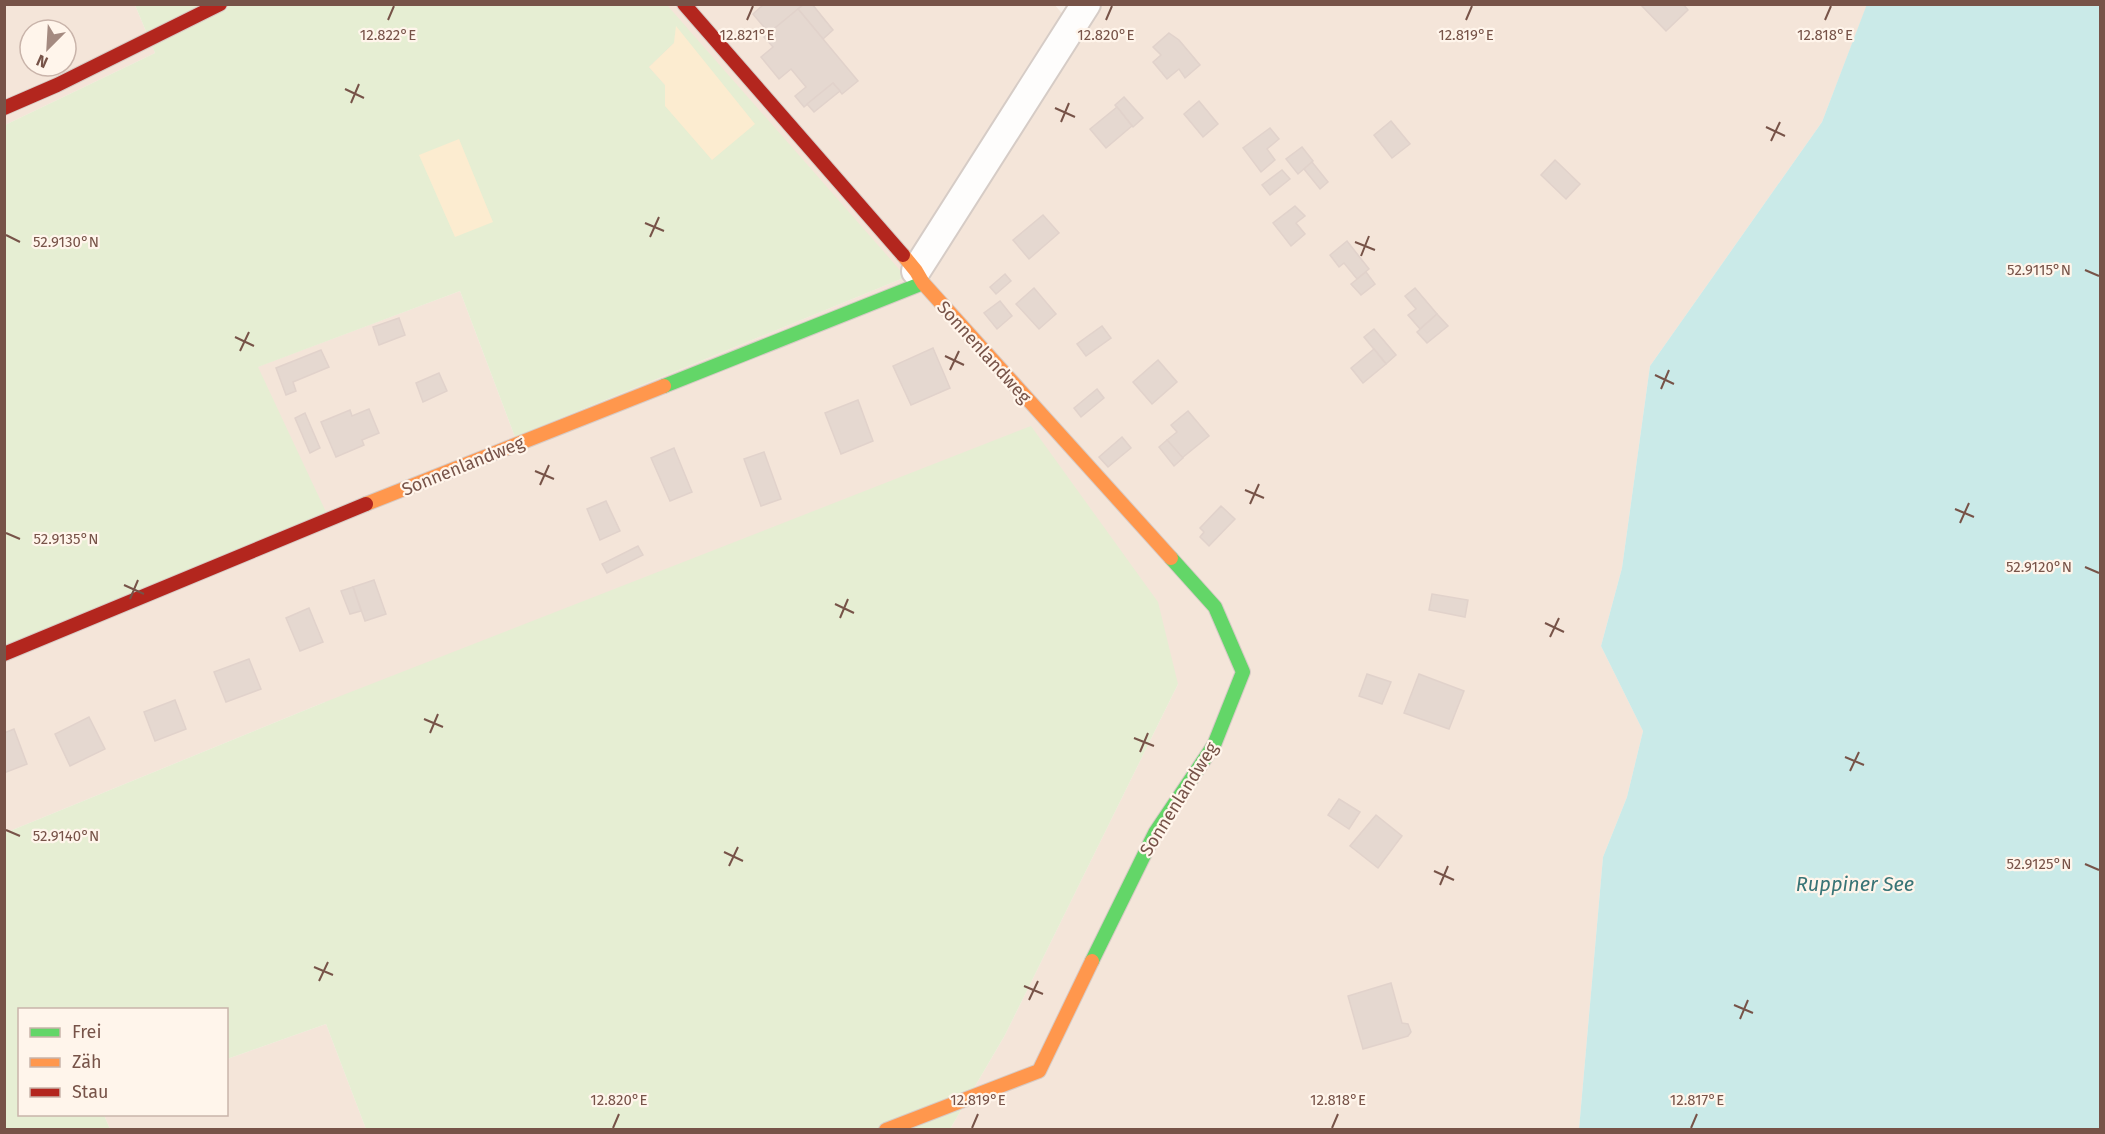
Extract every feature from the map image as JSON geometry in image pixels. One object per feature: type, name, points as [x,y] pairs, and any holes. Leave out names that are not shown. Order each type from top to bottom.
[{"type":"street","points":[[4,108],[57,85],[220,4]]},
{"type":"street","name":"Sonnenlandweg","points":[[684,4],[920,277],[1215,607],[1243,672],[1214,745],[1155,833],[1040,1071],[886,1130]]},
{"type":"street","points":[[920,277],[1086,4]]},
{"type":"street","name":"Sonnenlandweg","points":[[4,654],[920,277]]},
{"type":"shaded area","points":[[1054,4],[1081,36],[1103,4],[1867,5],[1822,122],[1650,366],[1622,568],[1601,646],[1643,731],[1627,797],[1603,857],[1579,1129],[950,1129],[1005,1035],[1178,684],[325,702],[5,833],[5,648],[257,367],[460,291],[515,437],[906,277],[449,270],[329,5]]},
{"type":"shaded area","points":[[5,5],[135,5],[155,53],[5,125]]},
{"type":"shaded area","points":[[326,1024],[366,1129],[110,1129],[104,1116],[228,1116],[228,1059]]},
{"type":"green space","points":[[135,5],[667,5],[906,277],[515,437],[460,291],[258,367],[326,512],[5,648],[5,125],[155,53]],"holes":[[[674,43],[665,106],[665,85],[649,67]]]},
{"type":"green space","points":[[1031,426],[1158,602],[1178,684],[1005,1035],[950,1129],[366,1129],[326,1024],[228,1059],[228,1008],[18,1008],[18,1116],[104,1116],[110,1129],[5,1130],[5,833],[325,702]]},
{"type":"sand","points":[[676,26],[755,124],[712,160],[665,106],[665,85],[649,67],[674,43]]},
{"type":"sand","points":[[459,139],[493,222],[455,237],[419,155]]},
{"type":"water","name":"Ruppiner See","points":[[1867,4],[2100,5],[2100,1129],[1579,1129],[1603,857],[1627,797],[1643,731],[1601,646],[1622,568],[1650,366],[1822,122]]},
{"type":"building","points":[[764,4],[804,4],[769,33],[753,14]]},
{"type":"building","points":[[804,4],[812,4],[833,30],[823,39],[798,9]]},
{"type":"building","points":[[1640,4],[1683,4],[1688,10],[1666,31]]},
{"type":"building","points":[[798,9],[858,81],[842,94],[833,83],[804,107],[795,96],[806,87],[791,69],[779,79],[761,57],[773,47],[764,37]]},
{"type":"building","points":[[1169,33],[1179,40],[1200,65],[1185,78],[1179,69],[1167,79],[1153,62],[1161,55],[1153,47]]},
{"type":"building","points":[[833,83],[840,91],[814,112],[807,104]]},
{"type":"building","points":[[1124,97],[1143,118],[1133,127],[1115,105]]},
{"type":"building","points":[[1199,101],[1218,124],[1203,137],[1184,114]]},
{"type":"building","points":[[1117,107],[1132,126],[1106,148],[1090,129]]},
{"type":"building","points":[[1391,121],[1410,144],[1392,158],[1374,135]]},
{"type":"building","points":[[1270,128],[1279,139],[1267,149],[1275,160],[1261,172],[1243,148]]},
{"type":"building","points":[[1302,147],[1313,161],[1298,174],[1286,159]]},
{"type":"building","points":[[1555,160],[1580,184],[1566,199],[1541,175]]},
{"type":"building","points":[[1312,162],[1328,182],[1320,189],[1304,169]]},
{"type":"building","points":[[1282,170],[1290,179],[1270,195],[1262,185]]},
{"type":"building","points":[[1295,206],[1305,216],[1296,223],[1305,234],[1291,246],[1273,223]]},
{"type":"building","points":[[1043,215],[1059,233],[1029,259],[1013,240]]},
{"type":"building","points":[[1347,241],[1369,269],[1357,279],[1344,263],[1339,267],[1330,255]]},
{"type":"building","points":[[1366,272],[1375,284],[1361,295],[1351,284]]},
{"type":"building","points":[[1005,274],[1011,281],[996,294],[990,287]]},
{"type":"building","points":[[1034,288],[1056,314],[1039,329],[1016,304]]},
{"type":"building","points":[[1415,288],[1437,314],[1420,329],[1408,315],[1416,309],[1405,296]]},
{"type":"building","points":[[1000,301],[1012,316],[997,329],[984,313]]},
{"type":"building","points":[[1437,314],[1448,326],[1427,343],[1417,332]]},
{"type":"building","points":[[399,318],[405,335],[379,345],[373,327]]},
{"type":"building","points":[[1102,326],[1111,338],[1086,356],[1077,344]]},
{"type":"building","points":[[1374,329],[1396,355],[1386,364],[1364,337]]},
{"type":"building","points":[[933,348],[950,388],[911,405],[893,366]]},
{"type":"building","points":[[1374,349],[1386,364],[1363,383],[1351,368]]},
{"type":"building","points":[[321,350],[329,367],[293,382],[296,391],[286,395],[276,368]]},
{"type":"building","points":[[1158,360],[1177,382],[1152,404],[1133,382]]},
{"type":"building","points":[[439,373],[447,391],[423,402],[416,383]]},
{"type":"building","points":[[1097,389],[1104,398],[1081,417],[1074,408]]},
{"type":"building","points":[[858,400],[873,441],[841,454],[825,413]]},
{"type":"building","points":[[369,409],[379,433],[362,440],[364,445],[336,457],[321,422],[350,410],[352,416]]},
{"type":"building","points":[[1188,411],[1209,436],[1182,458],[1167,440],[1177,432],[1171,425]]},
{"type":"building","points":[[305,413],[320,448],[310,453],[295,418]]},
{"type":"building","points":[[1122,437],[1131,448],[1108,467],[1099,457]]},
{"type":"building","points":[[1167,440],[1183,458],[1174,466],[1159,447]]},
{"type":"building","points":[[674,448],[692,492],[670,501],[651,458]]},
{"type":"building","points":[[764,452],[781,499],[761,506],[744,459]]},
{"type":"building","points":[[606,501],[620,531],[600,540],[587,509]]},
{"type":"building","points":[[1221,506],[1235,519],[1209,546],[1200,537],[1204,532],[1200,528]]},
{"type":"building","points":[[638,546],[643,555],[607,573],[602,564]]},
{"type":"building","points":[[374,580],[386,614],[365,621],[353,587]]},
{"type":"building","points":[[353,587],[361,611],[350,614],[341,591]]},
{"type":"building","points":[[1432,594],[1468,600],[1465,617],[1429,610]]},
{"type":"building","points":[[309,608],[323,642],[300,651],[286,618]]},
{"type":"building","points":[[249,659],[261,689],[226,702],[214,672]]},
{"type":"building","points":[[1367,674],[1391,682],[1382,704],[1359,696]]},
{"type":"building","points":[[1419,674],[1464,691],[1449,729],[1404,713]]},
{"type":"building","points":[[175,700],[186,729],[155,741],[144,712]]},
{"type":"building","points":[[89,717],[105,749],[70,766],[55,734]]},
{"type":"building","points":[[14,729],[27,764],[4,773],[4,733]]},
{"type":"building","points":[[1339,799],[1360,812],[1349,829],[1328,815]]},
{"type":"building","points":[[1376,815],[1402,836],[1378,868],[1350,846]]},
{"type":"building","points":[[1391,983],[1402,1023],[1408,1024],[1411,1032],[1408,1036],[1363,1049],[1348,996]]},
{"type":"traffic: fast","points":[[664,386],[923,283]]},
{"type":"traffic: fast","points":[[1092,961],[1155,833],[1214,745],[1243,672],[1215,607],[1171,558]]},
{"type":"traffic: slow","points":[[903,255],[923,283],[1171,558]]},
{"type":"traffic: slow","points":[[366,504],[664,386]]},
{"type":"traffic: slow","points":[[886,1130],[1039,1071],[1092,961]]},
{"type":"traffic: jam","points":[[4,108],[57,85],[220,4]]},
{"type":"traffic: jam","points":[[684,4],[903,255]]},
{"type":"traffic: jam","points":[[4,654],[366,504]]}]
